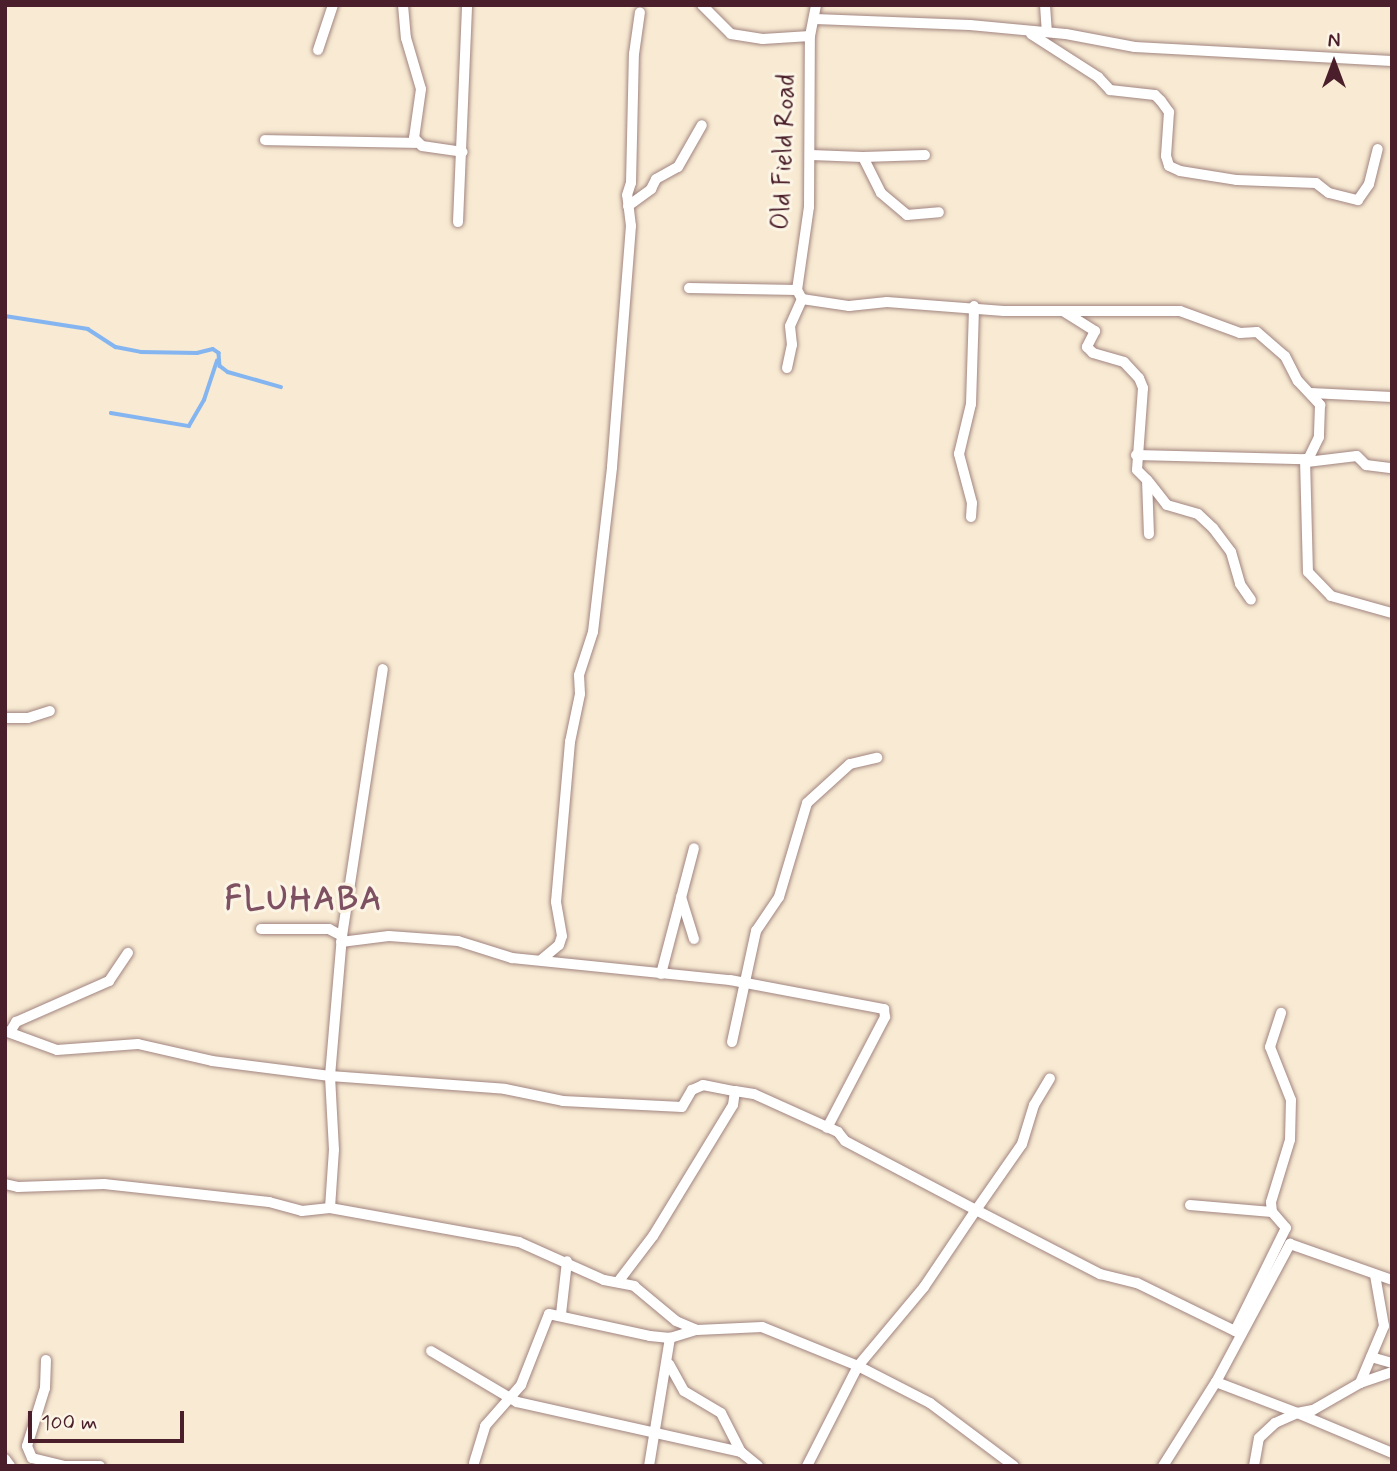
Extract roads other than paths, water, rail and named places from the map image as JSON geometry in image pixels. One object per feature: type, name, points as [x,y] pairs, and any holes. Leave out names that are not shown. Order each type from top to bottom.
[{"type":"street","points":[[318,50],[333,5]]},
{"type":"street","points":[[403,5],[405,38],[421,89],[416,143]]},
{"type":"street","points":[[458,222],[467,5]]},
{"type":"street","points":[[702,5],[731,34],[763,38],[810,36]]},
{"type":"street","name":"Old Field Road","points":[[787,368],[793,345],[790,326],[800,294],[809,207],[810,36],[816,5]]},
{"type":"street","points":[[1045,5],[1047,32]]},
{"type":"street","points":[[541,960],[559,945],[562,936],[556,902],[570,742],[580,694],[579,675],[593,632],[612,467],[631,226],[628,206],[634,54],[640,12]]},
{"type":"street","points":[[815,19],[970,25],[1047,32],[1135,47],[1392,61]]},
{"type":"street","points":[[1026,32],[1041,38],[1110,90],[1155,95],[1161,100],[1169,112],[1166,156],[1169,166],[1180,171],[1237,180],[1317,183],[1329,193],[1358,200],[1368,184],[1378,149]]},
{"type":"street","points":[[628,206],[651,190],[656,179],[678,167],[702,125]]},
{"type":"street","points":[[265,140],[416,143],[463,152]]},
{"type":"street","points":[[811,155],[925,155]]},
{"type":"street","points":[[863,157],[881,193],[907,215],[939,212]]},
{"type":"street","points":[[690,288],[800,294],[849,306],[887,302],[1063,312],[1180,311],[1240,333],[1257,332],[1285,356],[1298,381],[1320,405],[1321,423],[1307,462],[1308,572],[1331,596],[1392,613]]},
{"type":"street","points":[[971,517],[972,503],[959,454],[971,404],[974,306]]},
{"type":"street","points":[[1063,312],[1095,331],[1087,347],[1093,353],[1124,362],[1139,379],[1143,388],[1137,470],[1147,480],[1159,500],[1198,514],[1213,528],[1231,552],[1240,584],[1251,600]]},
{"type":"street","points":[[1311,393],[1392,397]]},
{"type":"street","points":[[1136,455],[1248,454],[1307,462],[1357,456],[1366,465],[1392,468]]},
{"type":"street","points":[[1147,480],[1149,534]]},
{"type":"street","points":[[330,1208],[334,1150],[330,1076],[342,939],[383,669]]},
{"type":"street","points":[[5,718],[28,718],[50,711]]},
{"type":"street","points":[[732,1042],[742,984],[760,922],[779,897],[807,803],[850,764],[877,758]]},
{"type":"street","points":[[662,974],[694,848]]},
{"type":"street","points":[[681,897],[694,939]]},
{"type":"street","points":[[261,929],[328,929],[342,939],[388,936],[458,941],[493,954],[742,984],[876,1006],[886,1012],[827,1128]]},
{"type":"street","points":[[128,953],[109,981],[16,1022],[8,1032],[57,1050],[138,1044],[212,1061],[330,1076],[505,1088],[564,1101],[682,1107],[692,1090],[703,1085],[754,1094],[827,1128],[1100,1274],[1138,1283],[1238,1333]]},
{"type":"street","points":[[1163,1466],[1216,1382],[1286,1227],[1272,1212],[1271,1191],[1290,1140],[1291,1100],[1270,1047],[1281,1013]]},
{"type":"street","points":[[807,1466],[858,1366],[924,1287],[1022,1144],[1034,1105],[1050,1078]]},
{"type":"street","points":[[618,1282],[653,1236],[733,1105],[734,1091]]},
{"type":"street","points":[[5,1184],[18,1187],[104,1184],[268,1202],[302,1211],[330,1208],[519,1242],[634,1286],[676,1321],[697,1330]]},
{"type":"street","points":[[1191,1205],[1272,1212]]},
{"type":"street","points":[[1238,1333],[1290,1244],[1392,1280]]},
{"type":"street","points":[[561,1314],[566,1261]]},
{"type":"street","points":[[1360,1383],[1385,1317],[1375,1275]]},
{"type":"street","points":[[474,1463],[485,1426],[521,1385],[549,1314],[561,1314],[670,1338],[697,1330],[762,1327],[858,1366],[930,1404],[1014,1466]]},
{"type":"street","points":[[649,1466],[651,1434],[669,1364],[670,1338]]},
{"type":"street","points":[[431,1351],[476,1374],[508,1397],[651,1434],[741,1452]]},
{"type":"street","points":[[1371,1357],[1392,1363]]},
{"type":"street","points":[[46,1360],[45,1388],[27,1446],[27,1462],[100,1466]]},
{"type":"street","points":[[669,1364],[684,1391],[721,1413],[741,1452],[758,1466]]},
{"type":"street","points":[[1254,1466],[1259,1438],[1275,1423],[1297,1413],[1313,1410],[1360,1383],[1392,1372]]},
{"type":"street","points":[[1216,1382],[1392,1452]]},
{"type":"street","points":[[5,1460],[10,1466]]},
{"type":"waterway","points":[[5,316],[88,329],[116,347],[141,352],[197,353],[213,349],[219,353],[220,366],[228,372],[281,387]]},
{"type":"waterway","points":[[111,413],[189,426],[204,400],[217,361]]},
{"type":"district","name":"FLUHABA","points":[[304,901]]}]
